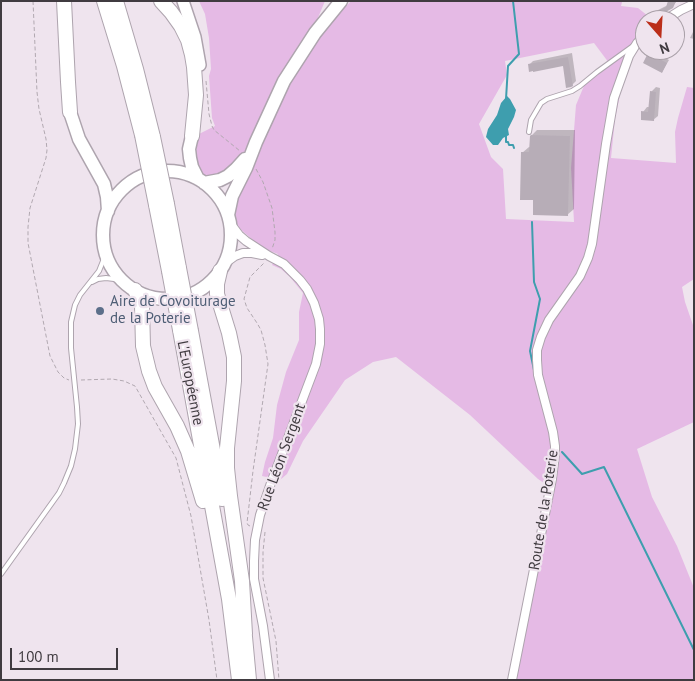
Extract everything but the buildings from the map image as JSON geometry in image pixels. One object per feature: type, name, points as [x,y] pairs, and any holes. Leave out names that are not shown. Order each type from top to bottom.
[{"type":"highway","points":[[64,1],[70,112]]},
{"type":"highway","name":"L'Européenne","points":[[104,1],[148,136]]},
{"type":"highway","name":"L'Européenne","points":[[116,1],[136,69],[185,330],[233,628],[239,680]]},
{"type":"highway","points":[[162,1],[181,26],[190,45],[196,95],[192,136]]},
{"type":"highway","points":[[222,268],[217,284],[217,294],[229,332],[234,357],[234,381],[227,462],[242,581],[245,634]]},
{"type":"highway","points":[[130,286],[142,306],[143,346],[149,370],[155,386],[177,426],[188,451],[200,490],[213,546],[222,561]]},
{"type":"highway","name":"L'Européenne","points":[[185,330],[233,559],[250,680]]},
{"type":"main road","points":[[58,1],[63,76],[70,112],[80,139],[104,184],[108,197],[108,212],[104,231],[105,247],[111,265],[117,274],[130,286],[146,295],[158,298],[183,297],[205,286],[222,268],[230,246],[229,219],[224,205],[218,196],[201,181],[192,168],[190,158],[189,149],[196,124],[200,98],[200,67],[195,36],[183,1]]},
{"type":"main road","points":[[229,219],[232,196],[277,95],[291,68],[319,26],[340,1]]},
{"type":"main road","points":[[108,212],[113,201],[124,188],[145,175],[157,172],[174,172],[186,174],[201,181],[220,180],[228,176],[248,158]]},
{"type":"street","points":[[681,10],[694,4]]},
{"type":"street","name":"Route de la Poterie","points":[[512,680],[555,455],[553,432],[538,374],[537,350],[549,320],[580,276],[588,258],[592,244],[614,98],[627,60],[635,47]]},
{"type":"street","name":"Rue Léon Sergent","points":[[229,219],[236,232],[242,238],[288,268],[307,289],[316,308],[321,334],[316,364],[271,484],[257,528],[254,579],[263,626],[270,680]]},
{"type":"street","points":[[222,268],[236,256],[243,253],[269,256]]},
{"type":"lane","points":[[529,132],[531,120],[541,103],[547,99],[572,91],[624,51],[635,45]]},
{"type":"lane","points":[[1,574],[59,493],[67,477],[77,436],[77,413],[70,341],[72,316],[80,295],[101,268],[105,247]]},
{"type":"lane","points":[[90,283],[98,279],[114,278],[130,286]]},
{"type":"path","points":[[33,1],[37,92],[47,150],[30,208],[28,242],[50,356],[60,375],[66,379],[112,379],[124,381],[135,386],[176,458],[191,516],[217,680]]},
{"type":"path","points":[[206,75],[209,114],[212,126],[214,130],[248,158],[263,182],[274,220],[274,240],[268,259],[250,277],[244,299],[247,308],[261,330],[268,364],[254,462],[248,522],[249,526],[265,532],[263,578],[276,641],[279,680]]},
{"type":"shaded area","points":[[199,1],[325,1],[317,20],[298,46],[247,148],[236,164],[223,174],[209,178],[200,172],[195,157],[199,134],[215,126],[212,118],[209,76],[211,69],[209,38],[205,14]]},
{"type":"shaded area","points":[[351,1],[622,2],[621,6],[640,10],[635,10],[635,54],[621,90],[615,119],[611,158],[676,163],[675,132],[678,118],[687,87],[694,88],[694,279],[682,287],[694,328],[694,422],[637,449],[652,497],[677,546],[694,588],[694,680],[510,680],[547,485],[538,479],[470,415],[396,357],[373,362],[345,380],[303,441],[287,474],[280,480],[262,476],[273,438],[277,405],[286,372],[299,340],[299,312],[303,293],[290,277],[281,269],[272,265],[278,254],[262,248],[239,228],[234,215],[235,203],[281,100],[308,53],[327,26]],"holes":[[[594,43],[609,63],[586,81],[576,105],[571,168],[574,222],[506,219],[503,169],[491,157],[479,124],[507,75],[505,61]]]},
{"type":"water","points":[[507,96],[516,110],[508,129],[509,135],[503,138],[498,145],[493,145],[486,137],[488,129],[497,115],[501,103]]},
{"type":"waterway","points":[[506,99],[508,66],[519,54],[513,1]]},
{"type":"waterway","points":[[506,136],[506,142],[509,145],[513,145],[514,148]]},
{"type":"waterway","points":[[532,222],[534,282],[540,299],[530,351],[534,370]]},
{"type":"waterway","points":[[562,452],[582,474],[604,467],[694,650]]},
{"type":"place","name":"Aire de Covoiturage de la Poterie","points":[[100,311]]}]
